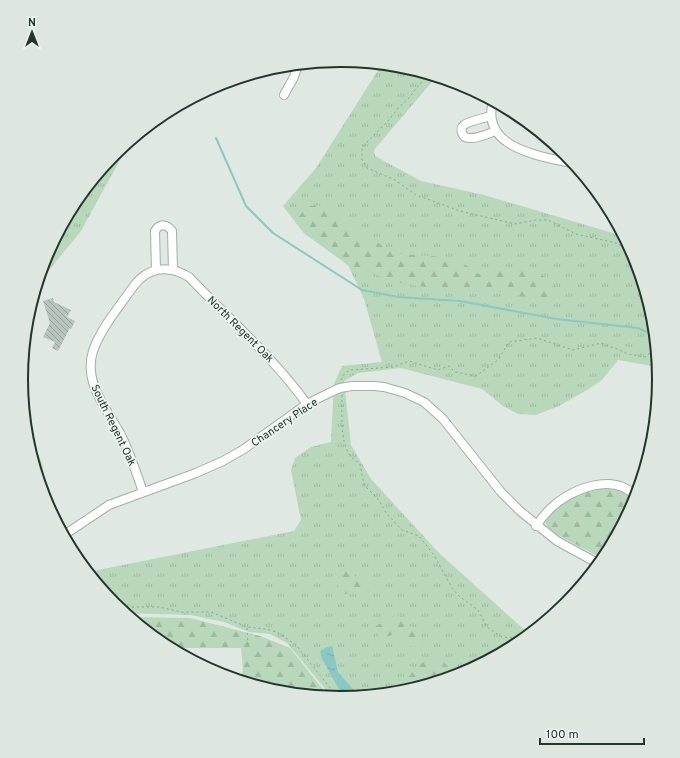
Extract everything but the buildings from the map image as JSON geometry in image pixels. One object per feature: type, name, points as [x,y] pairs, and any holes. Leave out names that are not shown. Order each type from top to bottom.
[{"type":"street","points":[[284,95],[296,70]]},
{"type":"street","points":[[492,107],[492,126],[507,142],[518,149],[564,161]]},
{"type":"street","points":[[491,116],[466,124],[462,128],[462,133],[465,137],[470,138],[496,131]]},
{"type":"street","points":[[160,269],[156,231],[158,227],[162,225],[167,226],[172,231],[174,270]]},
{"type":"street","name":"North Regent Oak","points":[[160,269],[174,270],[189,277],[246,333],[286,376],[307,404]]},
{"type":"street","name":"South Regent Oak","points":[[143,492],[121,435],[93,384],[90,368],[93,353],[104,329],[136,283],[147,274],[160,269]]},
{"type":"street","name":"Chancery Place","points":[[69,533],[109,505],[196,473],[223,461],[244,449],[307,404],[340,388],[363,385],[394,389],[424,402],[443,419],[501,492],[520,511],[536,526],[557,541],[593,561]]},
{"type":"street","points":[[536,526],[550,509],[563,498],[591,486],[604,484],[613,485],[625,488],[630,492]]},
{"type":"path","points":[[424,79],[408,99],[362,148],[362,160],[366,168],[395,180],[416,195],[460,211],[515,224],[536,220],[548,220],[576,234],[616,243],[622,247]]},
{"type":"path","points":[[126,607],[159,607],[181,612],[210,612],[247,627],[277,632],[296,645],[332,691]]},
{"type":"path","points":[[247,627],[248,645]]},
{"type":"green space","points":[[378,70],[401,73],[432,82],[374,150],[375,156],[421,181],[484,195],[616,234],[635,279],[646,318],[649,338],[651,366],[618,360],[602,380],[559,406],[536,415],[518,414],[503,406],[482,389],[401,368],[358,373],[344,381],[351,445],[371,479],[438,552],[525,630],[496,649],[459,667],[421,680],[381,688],[340,691],[326,690],[287,643],[270,634],[249,632],[224,622],[190,615],[133,613],[119,600],[94,571],[294,531],[301,520],[291,470],[295,458],[311,447],[331,442],[334,384],[342,366],[382,362],[364,299],[348,265],[304,233],[283,206],[316,168]]},
{"type":"green space","points":[[123,154],[81,231],[48,272],[60,241],[70,223],[92,189]]},
{"type":"green space","points":[[328,205],[363,236],[401,254],[456,258],[479,274],[509,267],[544,276],[561,296],[531,298],[484,289],[471,294],[400,283],[348,265],[304,233],[295,222],[307,206]]},
{"type":"green space","points":[[37,452],[42,463],[44,475]]},
{"type":"green space","points":[[601,488],[619,491],[629,496],[620,517],[597,556],[550,531],[545,522],[555,509],[569,499],[585,492]]},
{"type":"green space","points":[[342,569],[353,570],[356,581],[372,584],[370,592],[343,594],[337,587]]},
{"type":"green space","points":[[397,614],[408,624],[423,642],[413,648],[395,634],[380,639],[374,627]]},
{"type":"green space","points":[[138,617],[190,618],[260,636],[290,648],[324,690],[279,685],[241,674],[243,672],[241,648],[182,648],[150,627]]},
{"type":"green space","points":[[442,660],[451,670],[403,684],[419,663]]},
{"type":"water","points":[[332,646],[338,672],[354,690],[340,691],[322,659],[320,651]]},
{"type":"waterway","points":[[216,138],[246,206],[273,233],[362,290],[398,297],[460,301],[556,319],[638,328],[648,333]]}]
